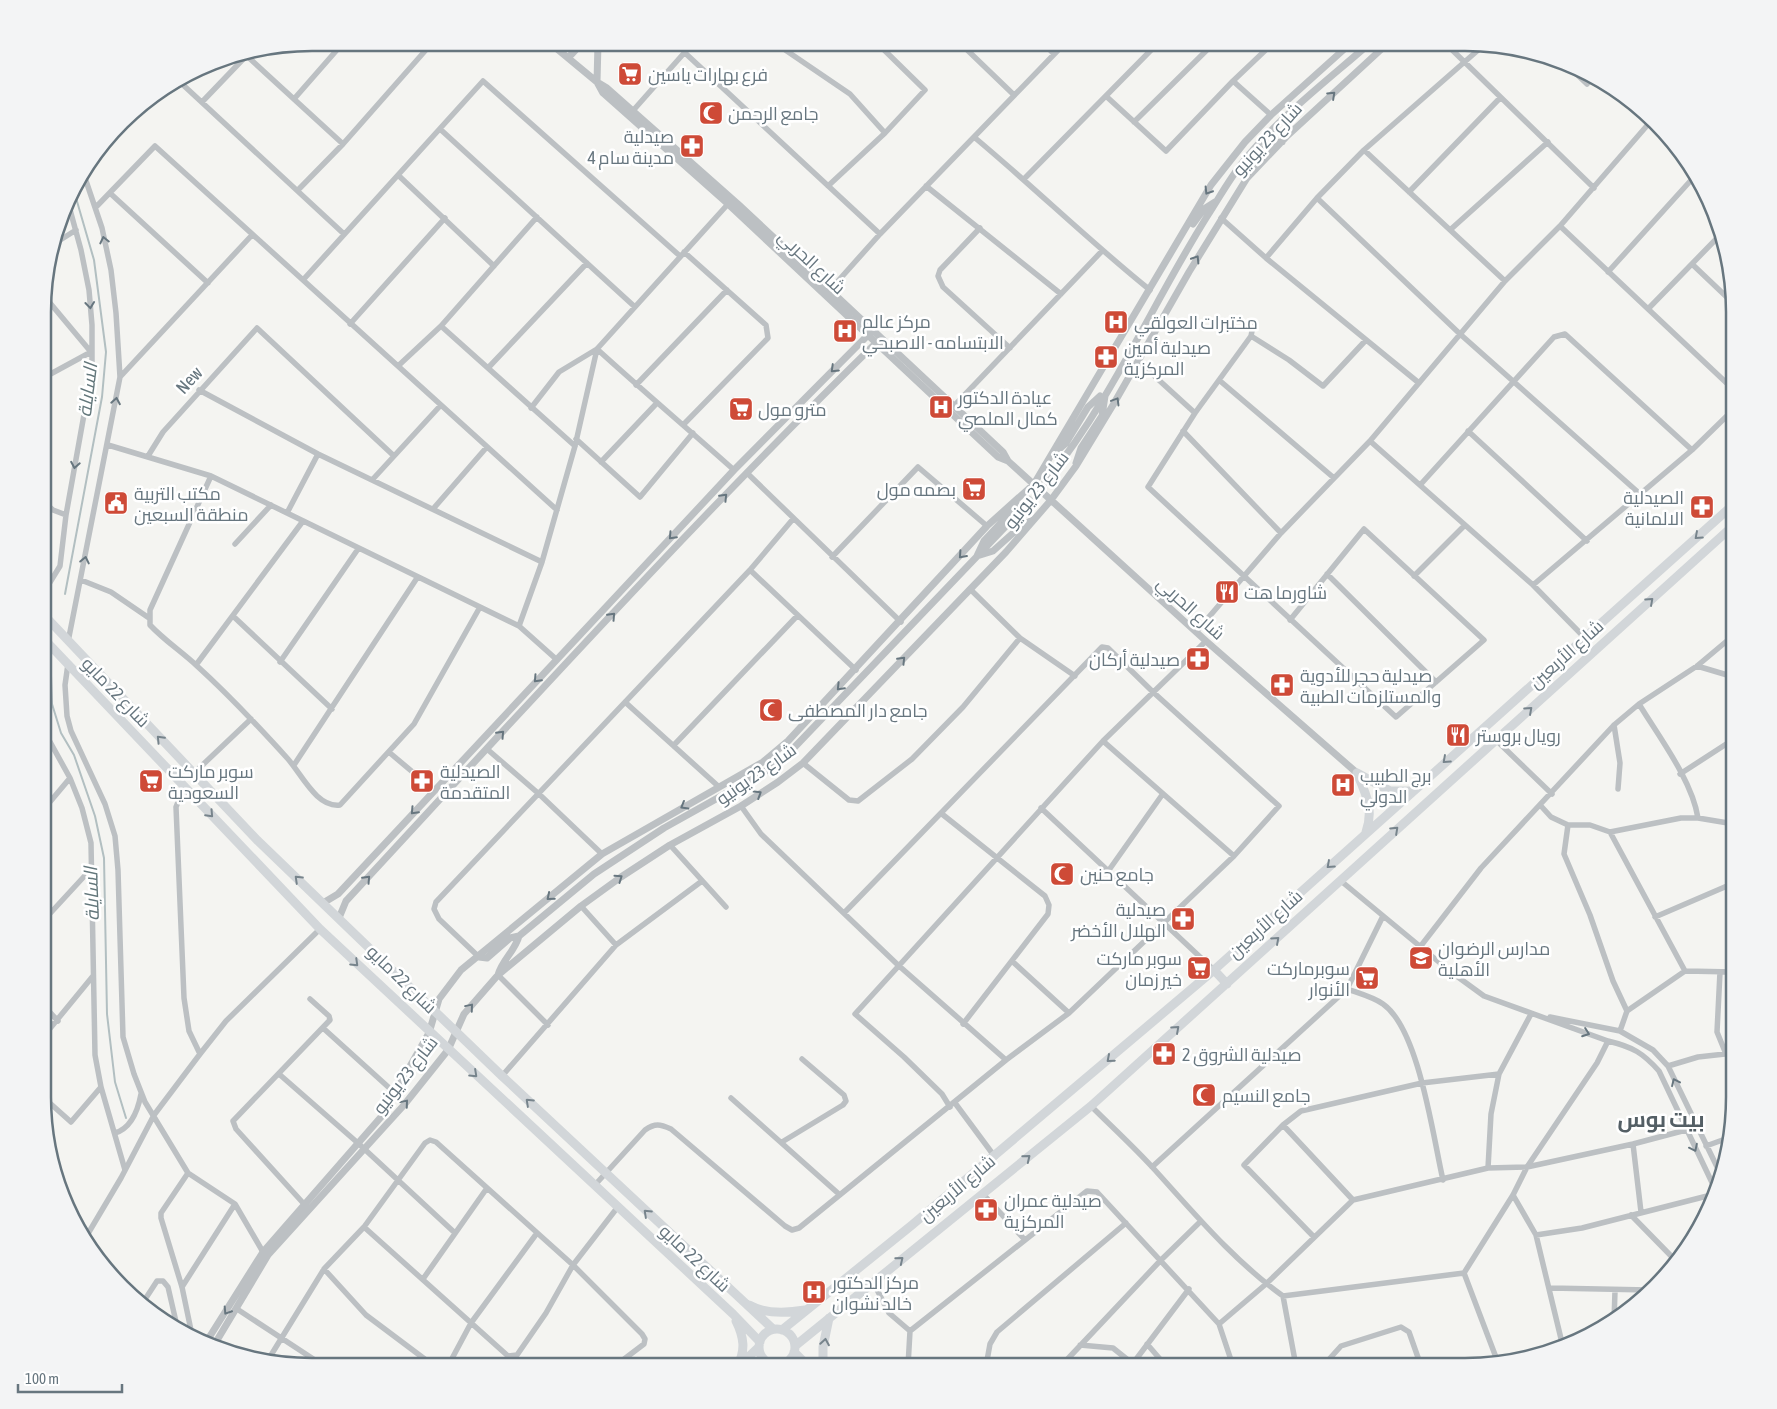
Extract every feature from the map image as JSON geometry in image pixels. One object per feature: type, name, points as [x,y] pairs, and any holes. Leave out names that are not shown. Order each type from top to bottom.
[{"type":"main road","name":"شارع الأربعين","points":[[777,1330],[807,1310],[912,1225],[1214,970],[1412,790],[1726,511]]},
{"type":"main road","name":"شارع الأربعين","points":[[794,1349],[924,1240],[1091,1106],[1726,533]]},
{"type":"main road","name":"شارع 22 مايو","points":[[51,623],[193,774],[322,903],[502,1076],[737,1297],[777,1330]]},
{"type":"main road","points":[[68,642],[68,664]]},
{"type":"main road","name":"شارع 22 مايو","points":[[51,646],[320,930],[733,1314],[759,1345]]},
{"type":"main road","points":[[1357,773],[1390,791],[1412,790]]},
{"type":"main road","points":[[1357,773],[1370,805],[1371,815],[1366,832]]},
{"type":"main road","points":[[1214,970],[1227,984]]},
{"type":"main road","points":[[912,1225],[924,1240]]},
{"type":"main road","points":[[737,1297],[756,1309],[787,1313],[807,1310]]},
{"type":"main road","points":[[733,1314],[744,1345],[742,1358]]},
{"type":"main road","points":[[823,1358],[823,1347],[829,1318]]},
{"type":"main road","points":[[746,1358],[759,1345],[764,1334],[777,1330],[790,1334],[794,1349],[801,1358]]},
{"type":"main road","points":[[759,1345],[764,1358]]},
{"type":"main road","points":[[790,1358],[794,1349]]},
{"type":"street","points":[[294,99],[335,51]]},
{"type":"street","points":[[298,190],[343,144],[424,51]]},
{"type":"street","name":"شارع الحربي","points":[[560,51],[597,82],[603,93],[631,113],[830,290],[1003,452],[1008,461],[1206,641],[1357,773]]},
{"type":"street","points":[[568,58],[575,51]]},
{"type":"street","points":[[597,82],[598,51]]},
{"type":"street","points":[[787,51],[845,90],[885,133]]},
{"type":"street","points":[[828,186],[885,133],[925,90],[885,51]]},
{"type":"street","points":[[968,51],[1014,95]]},
{"type":"street","points":[[1051,51],[1054,54]]},
{"type":"street","points":[[830,290],[880,234],[1057,51]]},
{"type":"street","points":[[1024,179],[1150,51]]},
{"type":"street","points":[[1134,122],[1206,51]]},
{"type":"street","points":[[1107,97],[1166,151],[1265,51]]},
{"type":"street","name":"شارع 23 يونيو","points":[[218,1340],[237,1309],[266,1254],[362,1146],[396,1094],[429,1033],[439,999],[461,970],[602,854],[763,762],[788,741],[901,622],[988,526],[1034,484],[1211,185],[1245,142],[1342,51]]},
{"type":"street","points":[[1048,480],[1068,455],[1182,256],[1243,162],[1306,98],[1361,51]]},
{"type":"street","name":"شارع 23 يونيو","points":[[210,1337],[266,1254],[304,1204],[404,1105],[448,1050],[464,1014],[498,975],[581,906],[670,845],[741,806],[802,763],[970,589],[1034,519],[1051,500],[1076,466],[1139,362],[1188,272],[1248,178],[1282,142],[1379,51]]},
{"type":"street","points":[[1453,51],[1594,188]]},
{"type":"street","points":[[631,113],[684,52],[880,234]]},
{"type":"street","points":[[1266,258],[1317,198],[1364,150],[1476,52]]},
{"type":"street","points":[[252,58],[343,144]]},
{"type":"street","points":[[202,102],[241,61]]},
{"type":"street","points":[[303,280],[483,81],[766,325],[768,338],[684,424]]},
{"type":"street","points":[[1233,81],[1271,116]]},
{"type":"street","points":[[184,85],[344,234]]},
{"type":"street","points":[[1409,192],[1500,98]]},
{"type":"street","name":"شارع الحربي","points":[[631,113],[869,334],[998,457],[1008,461]]},
{"type":"street","points":[[1196,632],[1281,533],[1370,441],[1505,281],[1560,226],[1647,126]]},
{"type":"street","points":[[440,129],[635,307]]},
{"type":"street","points":[[974,137],[1024,179],[1102,251],[1150,290]]},
{"type":"street","points":[[1243,162],[1273,143],[1282,142]]},
{"type":"street","points":[[1450,230],[1548,142]]},
{"type":"street","points":[[96,207],[111,194],[155,146],[486,448],[557,510]]},
{"type":"street","points":[[1364,150],[1505,281]]},
{"type":"street","points":[[398,175],[494,266]]},
{"type":"street","points":[[68,642],[120,377],[114,292],[96,207],[86,181]]},
{"type":"street","points":[[1608,272],[1690,181]]},
{"type":"street","points":[[926,186],[1061,294]]},
{"type":"street","points":[[111,194],[208,283]]},
{"type":"street","points":[[1317,198],[1460,334],[1640,494]]},
{"type":"street","points":[[1174,246],[1186,236],[1204,209],[1217,201]]},
{"type":"street","points":[[531,408],[559,372],[598,349],[728,204]]},
{"type":"street","points":[[51,581],[60,566],[66,516],[92,370],[92,325],[89,290],[71,213]]},
{"type":"street","points":[[398,366],[441,326],[537,217]]},
{"type":"street","points":[[350,324],[445,218]]},
{"type":"street","points":[[1222,218],[1266,258],[1419,383]]},
{"type":"street","points":[[1560,226],[1726,382]]},
{"type":"street","points":[[980,228],[940,270],[938,276],[943,286],[1010,348]]},
{"type":"street","points":[[62,239],[76,230]]},
{"type":"street","points":[[120,377],[252,235]]},
{"type":"street","points":[[1648,309],[1715,240]]},
{"type":"street","points":[[954,406],[1102,251]]},
{"type":"street","points":[[488,368],[587,263]]},
{"type":"street","points":[[1692,264],[1725,295]]},
{"type":"street","points":[[636,385],[727,290]]},
{"type":"street","points":[[51,305],[91,352]]},
{"type":"street","points":[[1254,321],[1250,336],[1195,413],[1148,487],[1290,620],[1396,717],[1484,640],[1364,529],[1290,620]]},
{"type":"street","points":[[441,326],[575,446]]},
{"type":"street","name":"New","points":[[148,456],[163,432],[257,328],[394,456]]},
{"type":"street","points":[[322,903],[338,894],[782,419],[869,334]]},
{"type":"street","points":[[1421,484],[1513,380],[1554,337],[1565,334],[1692,450]]},
{"type":"street","points":[[1250,336],[1290,360],[1323,386],[1366,340]]},
{"type":"street","points":[[339,918],[346,901],[487,749],[791,426],[877,342]]},
{"type":"street","points":[[598,349],[656,404],[684,424],[734,470]]},
{"type":"street","points":[[519,626],[542,562],[557,510],[575,446],[598,349]]},
{"type":"street","points":[[51,374],[91,352]]},
{"type":"street","points":[[1139,362],[1195,413]]},
{"type":"street","points":[[1219,380],[1334,478]]},
{"type":"street","points":[[199,390],[318,454],[542,562]]},
{"type":"street","points":[[1054,452],[1062,448],[1088,407],[1106,391]]},
{"type":"street","points":[[1076,466],[1078,454],[1102,416],[1106,391]]},
{"type":"street","points":[[602,462],[656,404]]},
{"type":"street","points":[[373,479],[440,406]]},
{"type":"street","points":[[1533,585],[1692,450],[1726,417]]},
{"type":"street","points":[[782,419],[791,426]]},
{"type":"street","points":[[1183,431],[1281,533]]},
{"type":"street","points":[[1468,431],[1587,541]]},
{"type":"street","points":[[576,439],[640,497],[693,433]]},
{"type":"street","points":[[1370,441],[1421,484],[1533,585],[1584,638]]},
{"type":"street","points":[[108,445],[211,476],[416,578],[519,626],[556,659],[563,668]]},
{"type":"street","points":[[433,509],[486,448]]},
{"type":"street","points":[[287,513],[318,454]]},
{"type":"street","points":[[832,557],[918,467],[988,526]]},
{"type":"street","points":[[747,473],[901,622]]},
{"type":"street","points":[[211,476],[150,610],[150,625],[196,665],[251,719],[294,765],[323,803],[332,806],[340,805],[390,753],[414,724],[480,607]]},
{"type":"street","points":[[977,556],[984,540],[1014,510],[1017,499]]},
{"type":"street","points":[[793,519],[750,570],[436,902],[434,909],[439,919],[479,957],[487,958],[510,938],[518,936],[594,874],[664,828],[766,771],[820,721],[1028,503]]},
{"type":"street","points":[[235,544],[272,505]]},
{"type":"street","points":[[51,508],[66,516]]},
{"type":"street","points":[[692,515],[700,522]]},
{"type":"street","points":[[977,556],[993,551],[1021,526],[1034,519]]},
{"type":"street","points":[[196,665],[303,521]]},
{"type":"street","points":[[1414,576],[1465,525]]},
{"type":"street","points":[[280,662],[358,549]]},
{"type":"street","points":[[750,570],[856,670]]},
{"type":"street","points":[[1327,574],[1436,682]]},
{"type":"street","points":[[294,765],[416,578]]},
{"type":"street","points":[[81,580],[111,592],[149,618]]},
{"type":"street","points":[[970,589],[1020,638],[1074,676]]},
{"type":"street","points":[[233,616],[332,709]]},
{"type":"street","points":[[674,745],[797,616]]},
{"type":"street","points":[[802,763],[849,800],[858,801],[912,758],[963,706],[1020,638]]},
{"type":"street","points":[[994,1157],[942,1094],[904,1057],[855,1014],[1103,741],[1206,641]]},
{"type":"street","points":[[1420,947],[1481,868],[1541,806],[1614,725],[1639,704],[1697,666],[1726,642]]},
{"type":"street","points":[[594,1186],[645,1130],[652,1125],[661,1124],[671,1129],[792,1230],[799,1228],[1006,1060],[1069,1013],[1234,856],[1279,806],[1105,646],[844,914]]},
{"type":"street","points":[[68,664],[65,685],[67,716],[71,731],[105,804],[115,836],[124,1036],[142,1093],[188,1173],[235,1204],[266,1254]]},
{"type":"street","points":[[1697,666],[1726,675]]},
{"type":"street","points":[[625,702],[718,786]]},
{"type":"street","points":[[1639,704],[1680,774],[1696,805],[1698,818]]},
{"type":"street","points":[[193,774],[251,719]]},
{"type":"street","points":[[1614,725],[1620,763],[1618,789]]},
{"type":"street","points":[[1496,740],[1552,794]]},
{"type":"street","points":[[1103,741],[1162,795],[1234,856]]},
{"type":"street","points":[[479,742],[539,794],[602,854]]},
{"type":"street","points":[[51,744],[70,778],[82,808],[91,843],[95,1055],[101,1087],[125,1170]]},
{"type":"street","points":[[1680,774],[1726,744]]},
{"type":"street","points":[[390,753],[434,790]]},
{"type":"street","points":[[51,801],[70,778]]},
{"type":"street","points":[[184,787],[176,807],[184,998],[189,1031],[200,1054]]},
{"type":"street","points":[[1109,870],[1162,795]]},
{"type":"street","points":[[741,806],[761,834],[844,914],[963,1024],[1006,1060]]},
{"type":"street","points":[[1541,806],[1552,817],[1568,825],[1590,825],[1610,832],[1681,818],[1698,818],[1726,823]]},
{"type":"street","points":[[1042,808],[1166,922],[1214,970]]},
{"type":"street","points":[[942,814],[1045,896],[1049,905],[1048,914],[1013,962],[963,1024]]},
{"type":"street","points":[[1568,825],[1564,854],[1590,915],[1613,982],[1627,1010]]},
{"type":"street","points":[[1610,832],[1685,971]]},
{"type":"street","points":[[670,845],[726,907]]},
{"type":"street","points":[[51,912],[91,869]]},
{"type":"street","points":[[502,1076],[616,945],[702,881]]},
{"type":"street","points":[[1341,881],[1420,947],[1484,996],[1608,1041],[1628,1046],[1646,1056],[1659,1072],[1711,1183]]},
{"type":"street","points":[[1655,917],[1726,886]]},
{"type":"street","points":[[338,894],[339,901],[346,901]]},
{"type":"street","points":[[581,906],[616,945]]},
{"type":"street","points":[[1152,1167],[1347,989],[1384,916]]},
{"type":"street","points":[[89,1232],[154,1115],[200,1054],[226,1021],[320,930]]},
{"type":"street","points":[[518,936],[515,947],[501,965],[498,975],[548,1024]]},
{"type":"street","points":[[1013,962],[1069,1013]]},
{"type":"street","points":[[1620,1031],[1627,1010],[1685,971],[1726,972]]},
{"type":"street","points":[[1668,1066],[1698,1057],[1726,1054],[1716,1032],[1720,972]]},
{"type":"street","points":[[51,1028],[93,976]]},
{"type":"street","points":[[1347,989],[1382,1003],[1396,1017],[1406,1034],[1422,1083],[1443,1180]]},
{"type":"street","points":[[304,1204],[236,1129],[233,1121],[324,1028],[330,1018],[310,999]]},
{"type":"street","points":[[51,1013],[58,1021]]},
{"type":"street","points":[[1531,1014],[1620,1031],[1653,1050],[1668,1066],[1716,1166]]},
{"type":"street","points":[[1488,1168],[1491,1114],[1499,1074],[1531,1014]]},
{"type":"street","points":[[324,1028],[396,1094]]},
{"type":"street","points":[[1464,1273],[1513,1195],[1527,1167],[1598,1063],[1608,1041]]},
{"type":"street","points":[[782,1142],[843,1105],[846,1101],[844,1095],[802,1059]]},
{"type":"street","points":[[279,1074],[362,1146],[456,1233]]},
{"type":"street","points":[[1314,1236],[1244,1165],[1283,1125],[1301,1111],[1422,1083],[1499,1074]]},
{"type":"street","points":[[51,1105],[71,1122],[101,1087]]},
{"type":"street","points":[[114,1133],[119,1132],[135,1116],[142,1093]]},
{"type":"street","points":[[731,1098],[840,1196]]},
{"type":"street","points":[[1091,1106],[1152,1167],[1201,1221],[1266,1284],[1282,1296],[1294,1358]]},
{"type":"street","points":[[1283,1125],[1353,1200]]},
{"type":"street","points":[[1219,1324],[1266,1284],[1353,1200],[1488,1168],[1527,1167],[1633,1144],[1686,1130]]},
{"type":"street","points":[[271,1355],[324,1269],[364,1227],[425,1143],[430,1140],[436,1142],[572,1265],[645,1339],[644,1344],[626,1358]]},
{"type":"street","points":[[1706,1146],[1722,1140]]},
{"type":"street","points":[[1633,1144],[1641,1212]]},
{"type":"street","points":[[188,1173],[161,1213],[182,1287],[190,1328]]},
{"type":"street","points":[[423,1279],[487,1188]]},
{"type":"street","points":[[908,1358],[910,1331],[1087,1191],[1092,1190],[1189,1289],[1219,1324],[1230,1358]]},
{"type":"street","points":[[983,1194],[1025,1240]]},
{"type":"street","points":[[1513,1195],[1536,1235],[1561,1339]]},
{"type":"street","points":[[1536,1235],[1631,1215],[1706,1195]]},
{"type":"street","points":[[182,1287],[235,1204]]},
{"type":"street","points":[[364,1227],[508,1356],[517,1355],[546,1313],[572,1265],[617,1208]]},
{"type":"street","points":[[1631,1215],[1672,1256]]},
{"type":"street","points":[[1068,1358],[1160,1260],[1201,1221]]},
{"type":"street","points":[[987,1358],[990,1344],[997,1332],[1126,1223]]},
{"type":"street","points":[[452,1358],[471,1323],[536,1233]]},
{"type":"street","points":[[324,1269],[366,1315],[423,1358]]},
{"type":"street","points":[[1282,1296],[1464,1273]]},
{"type":"street","points":[[1464,1273],[1496,1356]]},
{"type":"street","points":[[146,1298],[156,1281],[163,1281],[168,1287],[175,1319]]},
{"type":"street","points":[[873,1282],[889,1312],[910,1331]]},
{"type":"street","points":[[1550,1288],[1640,1290]]},
{"type":"street","points":[[1137,1358],[1189,1289]]},
{"type":"street","points":[[1614,1311],[1615,1290]]},
{"type":"street","points":[[237,1309],[311,1358]]},
{"type":"street","points":[[1330,1358],[1341,1346],[1401,1327],[1409,1332],[1418,1358]]},
{"type":"street","points":[[1147,1344],[1159,1358]]},
{"type":"street","points":[[1080,1345],[1113,1348],[1124,1358]]},
{"type":"waterway","name":"السايلة","points":[[65,594],[102,397],[106,352],[94,260],[77,200]]},
{"type":"waterway","name":"السايلة","points":[[51,676],[52,704],[61,733],[74,755],[95,816],[104,858],[107,1014],[115,1082],[126,1118]]},
{"type":"tunnel","points":[[1028,503],[1047,480]]},
{"type":"place","name":"فرع بهارات ياسين","points":[[630,74]]},
{"type":"place","name":"جامع الرحمن","points":[[711,113]]},
{"type":"place","name":"صيدلية مدينة سام 4","points":[[692,146]]},
{"type":"place","name":"مختبرات العولقي","points":[[1116,322]]},
{"type":"place","name":"مركز عالم الابتسامه - الاصبحي","points":[[845,331]]},
{"type":"place","name":"صيدلية أمين المركزية","points":[[1106,357]]},
{"type":"place","name":"عيادة الدكتور كمال الملصي","points":[[941,407]]},
{"type":"place","name":"مترو مول","points":[[741,409]]},
{"type":"place","name":"بصمه مول","points":[[974,489]]},
{"type":"place","name":"مكتب التربية منطقة السبعين","points":[[116,503]]},
{"type":"place","name":"الصيدلية الالمانية","points":[[1702,507]]},
{"type":"place","name":"شاورما هت","points":[[1227,592]]},
{"type":"place","name":"صيدلية أركان","points":[[1198,659]]},
{"type":"place","name":"صيدلية حجر للأدوية والمستلزمات الطبية","points":[[1282,685]]},
{"type":"place","name":"جامع دار المصطفى","points":[[771,710]]},
{"type":"place","name":"رويال بروستر","points":[[1458,735]]},
{"type":"place","name":"سوبر ماركت السعودية","points":[[151,781]]},
{"type":"place","name":"الصيدلية المتقدمة","points":[[422,781]]},
{"type":"place","name":"برج الطبيب الدولي","points":[[1343,785]]},
{"type":"place","name":"جامع حنين","points":[[1062,874]]},
{"type":"place","name":"صيدلية الهلال الأخضر","points":[[1183,919]]},
{"type":"place","name":"مدارس الرضوان الأهلية","points":[[1421,958]]},
{"type":"place","name":"سوبر ماركت خير زمان","points":[[1199,968]]},
{"type":"place","name":"سوبرماركت الأنوار","points":[[1367,978]]},
{"type":"place","name":"صيدلية الشروق 2","points":[[1164,1054]]},
{"type":"place","name":"جامع النسيم","points":[[1204,1095]]},
{"type":"place","name":"صيدلية عمران المركزية","points":[[986,1210]]},
{"type":"place","name":"مركز الدكتور خالد نشوان","points":[[814,1292]]},
{"type":"district","name":"بيت بوس","points":[[1661,1119]]}]
